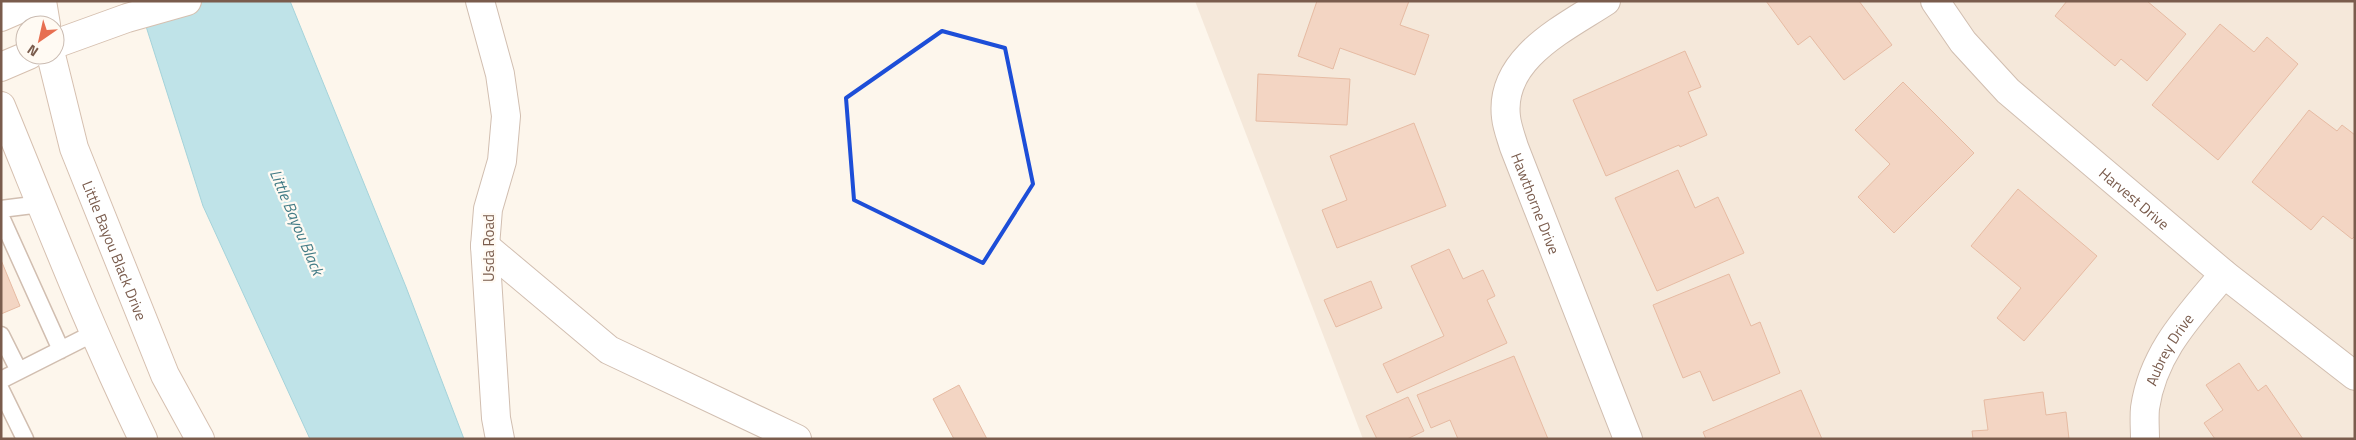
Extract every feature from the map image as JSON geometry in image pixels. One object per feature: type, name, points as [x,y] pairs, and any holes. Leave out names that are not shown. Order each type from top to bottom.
[{"type":"street","points":[[1,17],[38,1]]},
{"type":"street","points":[[42,1],[44,15]]},
{"type":"street","points":[[65,40],[127,18],[187,1]]},
{"type":"street","name":"Usda Road","points":[[480,1],[500,74],[506,116],[502,161],[488,209],[485,246],[496,418],[500,439]]},
{"type":"street","name":"Hawthorne Drive","points":[[1606,1],[1537,46],[1520,65],[1508,90],[1506,116],[1514,147],[1628,439]]},
{"type":"street","name":"Harvest Drive","points":[[1935,1],[1963,42],[2008,91],[2224,274],[2355,376]]},
{"type":"street","points":[[1,67],[15,61]]},
{"type":"street","name":"Little Bayou Black Drive","points":[[53,65],[74,148],[165,375],[200,439]]},
{"type":"street","points":[[1,106],[42,204],[69,276],[114,380],[143,439]]},
{"type":"street","points":[[485,246],[608,350],[798,439]]},
{"type":"street","name":"Aubrey Drive","points":[[2145,439],[2145,408],[2156,365],[2176,331],[2224,274]]},
{"type":"lane","points":[[1,209],[42,204]]},
{"type":"lane","points":[[1,217],[60,350]]},
{"type":"lane","points":[[1,380],[94,333]]},
{"type":"lane","points":[[1,335],[19,371]]},
{"type":"lane","points":[[1,390],[24,439]]},
{"type":"highlighted area","points":[[942,31],[1005,48],[1033,184],[983,263],[854,200],[846,98]]},
{"type":"shaded area","points":[[1195,1],[2355,1],[2355,439],[1363,439]]},
{"type":"water","name":"Little Bayou Black","points":[[138,1],[290,1],[406,287],[464,439],[310,439],[203,206]]},
{"type":"building","points":[[1317,1],[1409,1],[1400,25],[1429,35],[1415,75],[1340,48],[1333,69],[1298,56]]},
{"type":"building","points":[[1766,1],[1859,1],[1892,45],[1844,80],[1810,36],[1798,45]]},
{"type":"building","points":[[2067,1],[2147,1],[2186,34],[2147,81],[2121,59],[2115,66],[2055,16]]},
{"type":"building","points":[[2220,24],[2254,52],[2267,37],[2298,64],[2218,160],[2152,105]]},
{"type":"building","points":[[1685,51],[1701,87],[1688,92],[1707,135],[1606,176],[1573,100]]},
{"type":"building","points":[[1258,74],[1350,79],[1347,125],[1256,121]]},
{"type":"building","points":[[1903,82],[1974,153],[1894,233],[1858,197],[1890,164],[1855,130]]},
{"type":"building","points":[[2309,110],[2337,131],[2342,125],[2355,135],[2355,236],[2352,239],[2323,216],[2311,230],[2252,182]]},
{"type":"building","points":[[1414,123],[1446,206],[1337,248],[1322,210],[1347,200],[1330,156]]},
{"type":"building","points":[[1678,170],[1695,208],[1718,197],[1744,253],[1657,291],[1615,198]]},
{"type":"building","points":[[2018,189],[2097,256],[2024,341],[1997,318],[2021,288],[1971,246]]},
{"type":"building","points":[[1449,249],[1463,279],[1483,270],[1495,296],[1487,300],[1507,343],[1397,393],[1383,364],[1444,336],[1411,266]]},
{"type":"building","points":[[1,260],[20,306],[1,314]]},
{"type":"building","points":[[1729,274],[1751,326],[1760,322],[1780,373],[1713,401],[1700,371],[1683,378],[1653,305]]},
{"type":"building","points":[[1371,281],[1382,308],[1336,327],[1324,300]]},
{"type":"building","points":[[1514,356],[1548,439],[1458,439],[1450,420],[1431,428],[1417,395]]},
{"type":"building","points":[[2239,363],[2258,391],[2266,385],[2303,439],[2215,439],[2204,423],[2223,410],[2206,385]]},
{"type":"building","points":[[959,385],[987,439],[954,439],[933,399]]},
{"type":"building","points":[[1801,390],[1822,439],[1706,439],[1703,432]]},
{"type":"building","points":[[2043,392],[2046,415],[2066,412],[2069,439],[1973,439],[1972,431],[1988,430],[1984,400]]},
{"type":"building","points":[[1408,397],[1424,431],[1407,439],[1377,439],[1366,416]]}]
